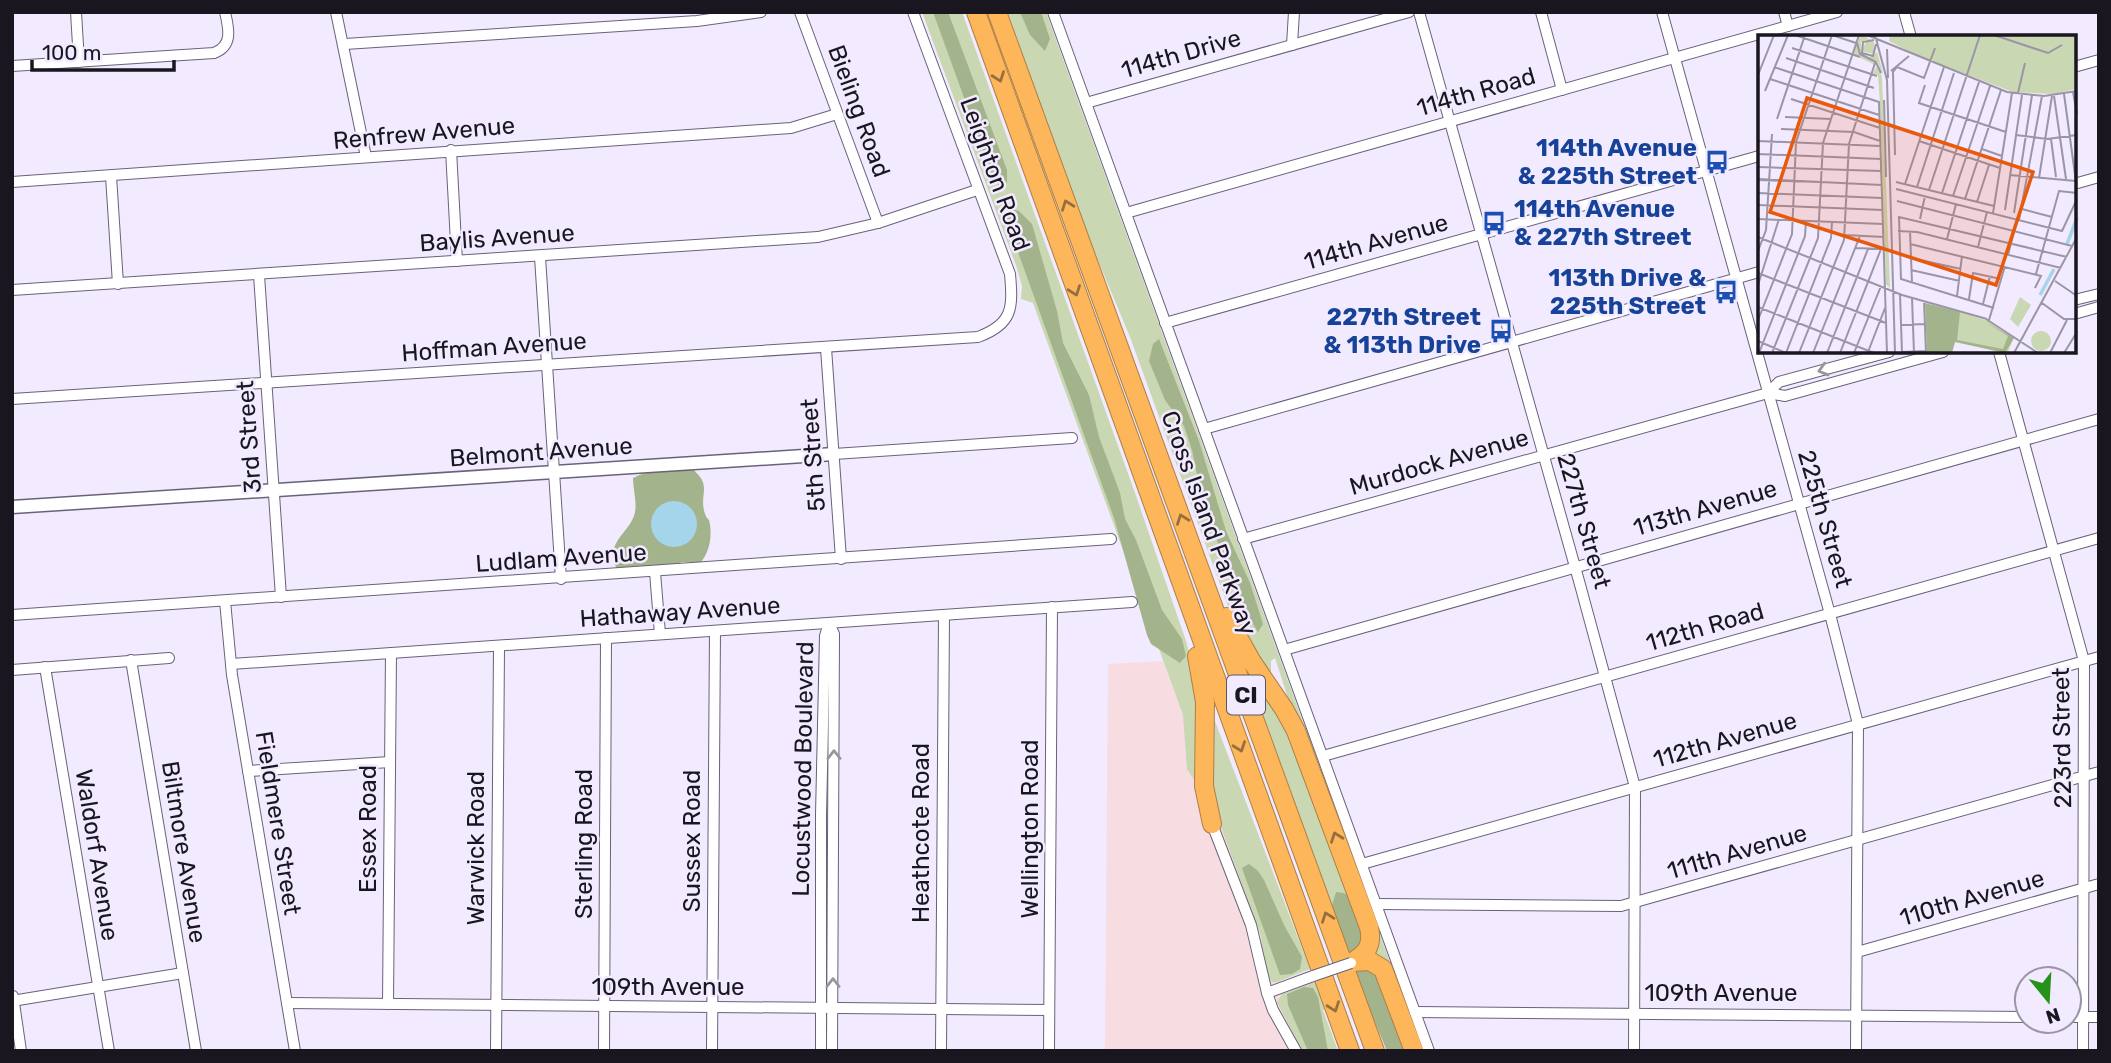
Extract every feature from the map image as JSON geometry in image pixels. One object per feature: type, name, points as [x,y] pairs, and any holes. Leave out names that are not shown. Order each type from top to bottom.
[{"type":"highway","name":"Cross Island Parkway","points":[[976,12],[1350,1051]]},
{"type":"highway","name":"Cross Island Parkway","points":[[997,12],[1375,1051]]},
{"type":"highway","points":[[1199,567],[1252,662],[1284,709],[1306,755],[1370,931],[1368,950],[1351,963]]},
{"type":"highway","points":[[1175,568],[1203,681],[1204,786],[1212,824]]},
{"type":"highway","points":[[1351,963],[1365,960],[1383,969],[1414,1051]]},
{"type":"street","points":[[76,12],[79,62]]},
{"type":"street","points":[[12,66],[214,53],[228,44],[229,29],[225,12]]},
{"type":"street","points":[[336,12],[345,44],[366,157]]},
{"type":"street","points":[[345,44],[697,21],[761,12]]},
{"type":"street","name":"Bieling Road","points":[[800,12],[878,223]]},
{"type":"street","name":"Leighton Road","points":[[914,12],[1010,274],[1012,298],[1009,316],[995,331],[978,337]]},
{"type":"street","name":"Cross Island Parkway","points":[[1053,12],[1429,1051]]},
{"type":"street","points":[[1292,45],[1294,12]]},
{"type":"street","name":"114th Drive","points":[[1086,103],[1409,12]]},
{"type":"street","name":"227th Street","points":[[1419,12],[1606,677],[1634,787],[1634,1051]]},
{"type":"street","points":[[1541,12],[1562,90]]},
{"type":"street","name":"225th Street","points":[[1662,12],[1830,614],[1858,724],[1856,1051]]},
{"type":"street","points":[[1784,12],[1788,26]]},
{"type":"street","name":"114th Road","points":[[1126,213],[1837,12]]},
{"type":"street","points":[[1904,12],[1910,35]]},
{"type":"street","points":[[2076,66],[2099,60]]},
{"type":"street","name":"Renfrew Avenue","points":[[12,183],[791,128],[837,114]]},
{"type":"street","points":[[451,150],[457,261]]},
{"type":"street","name":"114th Avenue","points":[[1165,323],[1758,156]]},
{"type":"street","points":[[111,176],[118,284]]},
{"type":"street","points":[[2076,183],[2099,177]]},
{"type":"street","name":"Baylis Avenue","points":[[12,290],[818,237],[878,223],[977,190]]},
{"type":"street","points":[[540,257],[561,579]]},
{"type":"street","points":[[1204,429],[1758,272]]},
{"type":"street","name":"3rd Street","points":[[260,275],[281,597]]},
{"type":"street","points":[[2076,300],[2099,294]]},
{"type":"street","points":[[2076,313],[2099,307]]},
{"type":"street","name":"Hoffman Avenue","points":[[12,399],[978,337]]},
{"type":"street","name":"5th Street","points":[[826,348],[841,559]]},
{"type":"street","name":"Murdock Avenue","points":[[1768,393],[1779,382],[1880,354]]},
{"type":"street","name":"Murdock Avenue","points":[[1883,369],[1884,354]]},
{"type":"street","name":"Murdock Avenue","points":[[1243,539],[1768,393],[1785,396],[1936,354]]},
{"type":"street","name":"223rd Street","points":[[2000,354],[2084,661],[2083,1017]]},
{"type":"street","name":"113th Avenue","points":[[1283,650],[2099,419]]},
{"type":"street","name":"Belmont Avenue","points":[[12,508],[1072,438]]},
{"type":"street","name":"112th Road","points":[[1323,756],[2099,538]]},
{"type":"street","name":"Ludlam Avenue","points":[[12,615],[1111,540]]},
{"type":"street","points":[[655,572],[660,634]]},
{"type":"street","name":"Fieldmere Street","points":[[225,601],[231,664],[295,1051]]},
{"type":"street","name":"Hathaway Avenue","points":[[231,664],[1132,602]]},
{"type":"street","name":"Wellington Road","points":[[1049,1051],[1052,607]]},
{"type":"street","name":"Heathcote Road","points":[[941,1051],[944,615]]},
{"type":"street","name":"Locustwood Boulevard","points":[[829,623],[834,634],[832,1051]]},
{"type":"street","name":"Locustwood Boulevard","points":[[821,1051],[821,815],[825,636],[829,623]]},
{"type":"street","name":"Sussex Road","points":[[712,1051],[715,631]]},
{"type":"street","name":"Sterling Road","points":[[604,1051],[607,638]]},
{"type":"street","name":"Warwick Road","points":[[496,1051],[499,646]]},
{"type":"street","name":"Essex Road","points":[[388,1004],[391,653]]},
{"type":"street","name":"112th Avenue","points":[[1363,864],[2099,657]]},
{"type":"street","points":[[12,670],[169,658]]},
{"type":"street","name":"Biltmore Avenue","points":[[131,660],[196,1051]]},
{"type":"street","name":"Waldorf Avenue","points":[[45,667],[108,1051]]},
{"type":"street","points":[[248,771],[390,762]]},
{"type":"street","name":"111th Avenue","points":[[1377,904],[1621,906],[2099,772]]},
{"type":"street","points":[[821,815],[833,814]]},
{"type":"street","points":[[1212,824],[1251,925],[1266,993],[1296,1051]]},
{"type":"street","name":"110th Avenue","points":[[1857,952],[2099,884]]},
{"type":"street","points":[[1266,993],[1351,963]]},
{"type":"street","points":[[21,1051],[13,999],[183,973]]},
{"type":"street","name":"109th Avenue","points":[[287,1003],[1049,1010]]},
{"type":"street","name":"109th Avenue","points":[[1415,1012],[2013,1017]]},
{"type":"street","points":[[2083,1017],[2099,1017]]},
{"type":"shaded area","points":[[1163,661],[1306,1051],[1105,1051],[1108,664]]},
{"type":"green space","points":[[922,12],[962,12],[1135,493],[1186,641],[1197,682],[1197,784],[1187,769],[1183,715],[1033,303],[1021,299],[1022,286],[1017,268]]},
{"type":"green space","points":[[933,12],[948,12],[1007,170],[1007,182],[1003,187],[995,183]]},
{"type":"green space","points":[[1008,12],[1046,12],[1422,1051],[1371,955],[1275,658],[1271,661],[1271,674],[1233,620],[1130,337],[1077,210]]},
{"type":"green space","points":[[1020,12],[1041,12],[1050,39],[1045,51],[1030,35]]},
{"type":"green space","points":[[1010,209],[1019,211],[1032,224],[1057,311],[1063,343],[1089,395],[1099,437],[1120,493],[1125,519],[1136,540],[1162,610],[1182,639],[1186,656],[1180,663],[1151,644],[1147,635],[1114,518],[1005,216]]},
{"type":"green space","points":[[1159,339],[1199,441],[1226,531],[1250,583],[1263,624],[1258,632],[1244,609],[1204,508],[1184,426],[1165,400],[1149,361],[1153,344]]},
{"type":"green space","points":[[691,468],[704,485],[703,507],[710,525],[709,545],[701,562],[682,562],[667,568],[617,569],[613,552],[615,545],[635,512],[633,478],[654,471]]},
{"type":"green space","points":[[1241,659],[1279,712],[1351,898],[1348,955]]},
{"type":"green space","points":[[1211,711],[1310,969],[1277,982],[1272,982],[1265,972],[1261,936],[1210,797]]},
{"type":"green space","points":[[1249,864],[1264,880],[1302,957],[1300,969],[1292,974],[1280,975],[1242,868]]},
{"type":"green space","points":[[1336,892],[1344,893],[1353,901],[1361,930],[1359,946],[1348,955],[1331,909]]},
{"type":"green space","points":[[1369,967],[1378,974],[1406,1051],[1387,1051],[1352,968]]},
{"type":"green space","points":[[1317,981],[1327,1008],[1323,1010],[1338,1051],[1302,1051],[1277,1002],[1282,994]]},
{"type":"green space","points":[[1304,987],[1313,988],[1318,997],[1328,1051],[1308,1051],[1288,1005],[1287,994]]},
{"type":"water","points":[[674,501],[690,508],[697,524],[690,540],[674,547],[658,540],[651,524],[658,508]]},
{"type":"place","name":"114th Avenue & 225th Street","points":[[1717,162]]},
{"type":"place","name":"114th Avenue & 227th Street","points":[[1494,223]]},
{"type":"place","name":"113th Drive & 225th Street","points":[[1726,292]]},
{"type":"place","name":"227th Street & 113th Drive","points":[[1501,331]]}]
